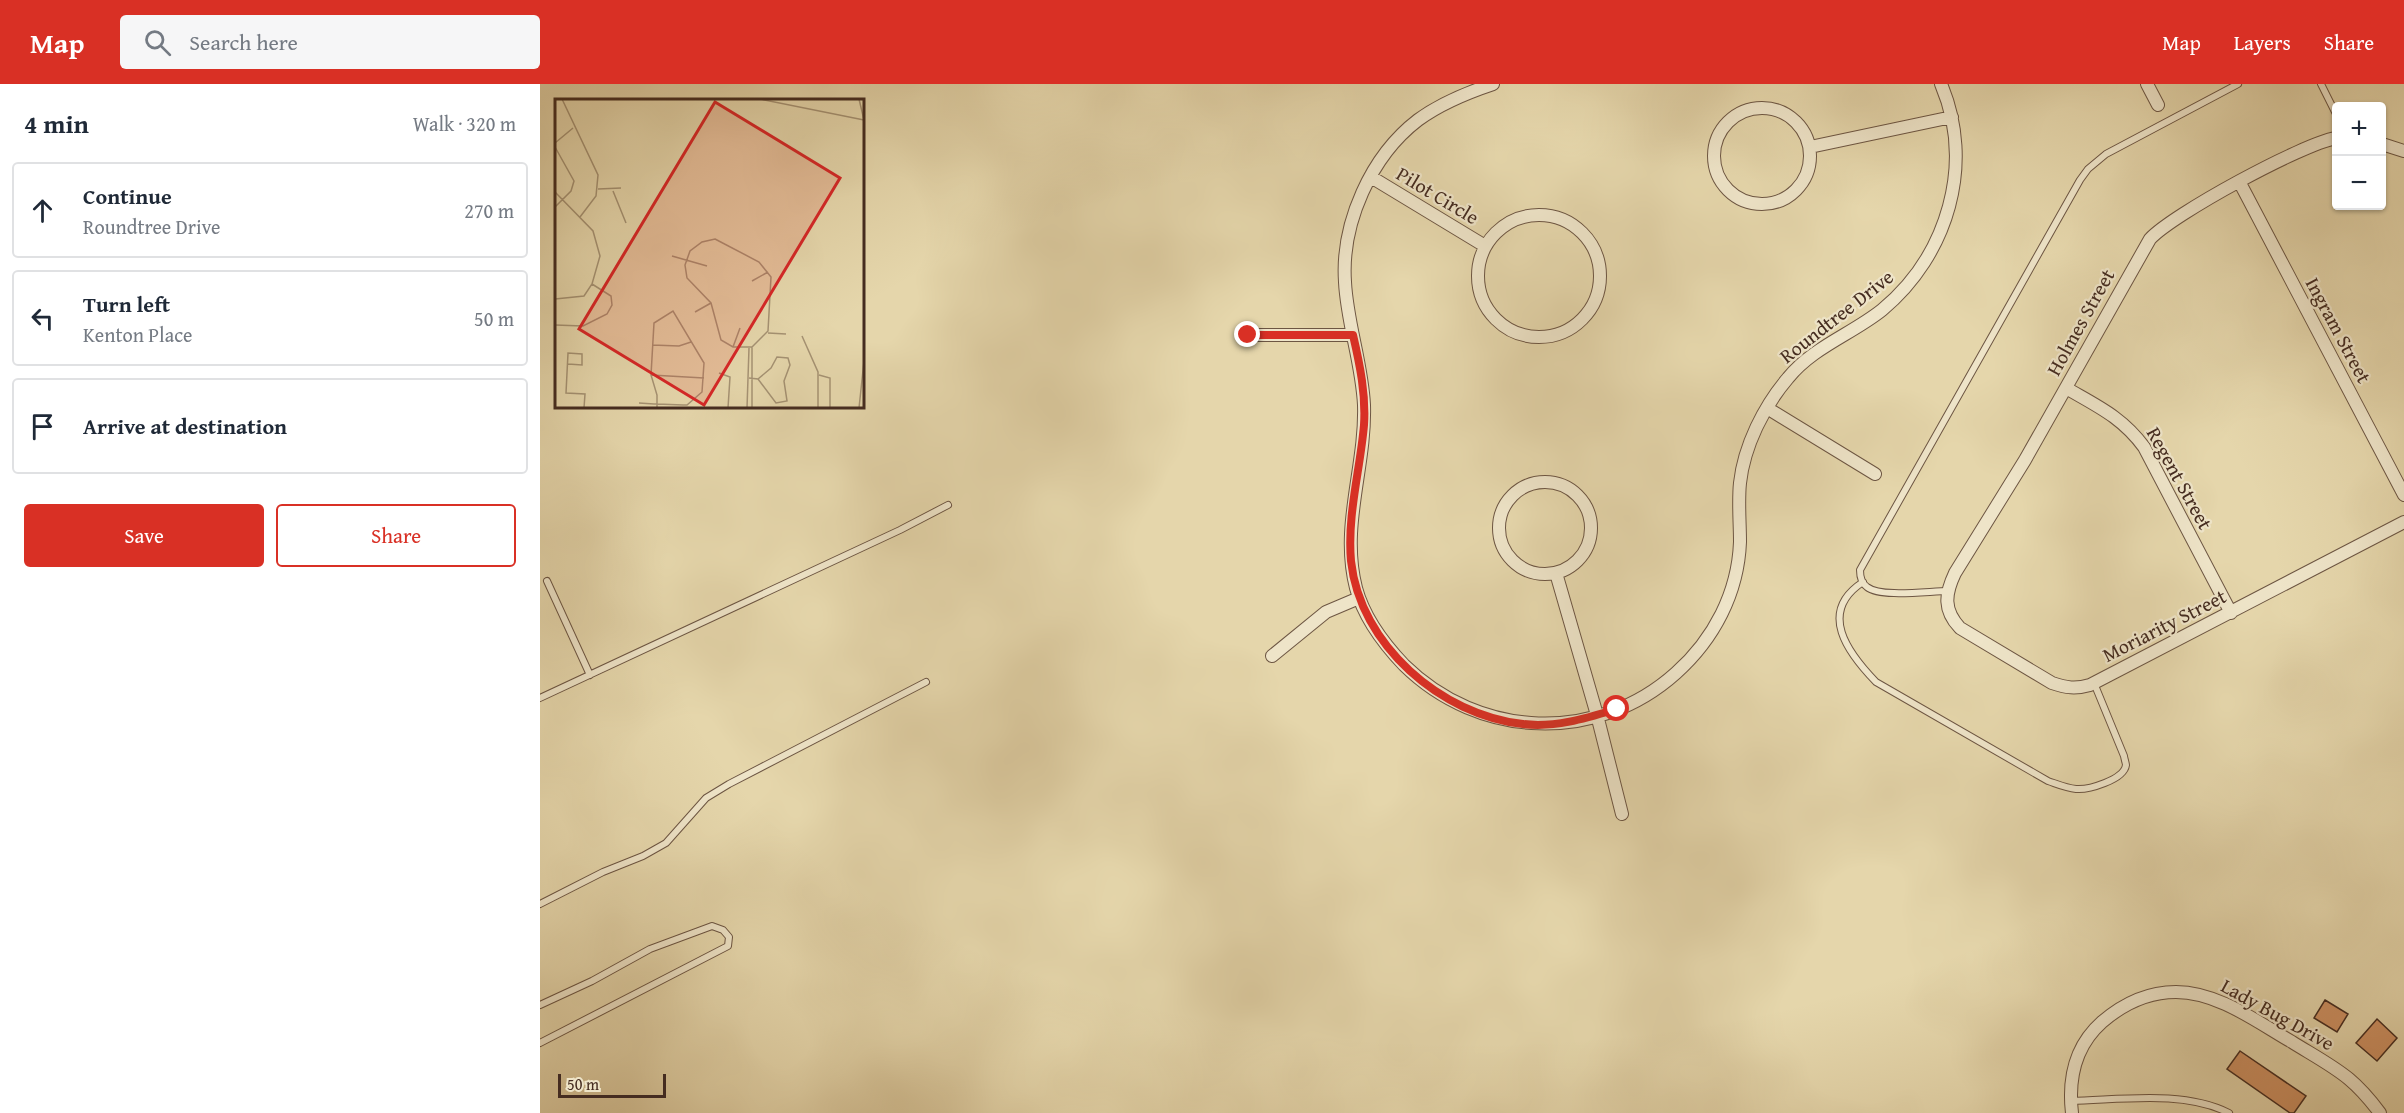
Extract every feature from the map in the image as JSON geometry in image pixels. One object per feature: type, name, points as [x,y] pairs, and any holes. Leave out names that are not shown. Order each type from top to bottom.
[{"type":"street","name":"Roundtree Drive","points":[[1493,84],[1451,100],[1419,120],[1395,143],[1371,177],[1356,209],[1346,249],[1345,283],[1364,402],[1362,446],[1350,532],[1351,560],[1359,598],[1368,618],[1392,652],[1427,685],[1465,707],[1523,724],[1559,723],[1597,715],[1632,703],[1674,675],[1699,649],[1722,614],[1731,593],[1739,557],[1740,480],[1749,447],[1767,408],[1799,366],[1883,309],[1924,266],[1942,232],[1956,169],[1952,117],[1941,84]]},
{"type":"street","points":[[2146,84],[2158,105]]},
{"type":"street","points":[[1764,107],[1780,111],[1794,119],[1804,132],[1810,147],[1810,163],[1805,178],[1790,196],[1768,205],[1752,204],[1737,198],[1725,189],[1717,175],[1713,160],[1715,144],[1721,129],[1733,117],[1747,110],[1764,107]]},
{"type":"street","points":[[1810,147],[1952,117]]},
{"type":"street","name":"Holmes Street","points":[[1947,610],[1948,591],[1955,573],[2025,460],[2150,239],[2170,221],[2300,151],[2332,140]]},
{"type":"street","points":[[2386,145],[2404,151]]},
{"type":"street","name":"Pilot Circle","points":[[1371,177],[1485,246]]},
{"type":"street","name":"Ingram Street","points":[[2240,183],[2404,495]]},
{"type":"street","name":"Pilot Circle","points":[[1533,214],[1553,216],[1572,223],[1587,237],[1597,254],[1601,274],[1600,284],[1590,312],[1575,327],[1557,336],[1536,338],[1516,334],[1498,322],[1481,297],[1478,287],[1478,266],[1485,246],[1497,231],[1514,219],[1533,214]]},
{"type":"street","points":[[1248,335],[1353,335]]},
{"type":"street","name":"Regent Street","points":[[2066,388],[2117,417],[2144,447],[2231,613]]},
{"type":"street","points":[[1767,408],[1875,474]]},
{"type":"street","points":[[1542,481],[1557,483],[1571,489],[1582,500],[1589,513],[1591,528],[1588,543],[1581,557],[1570,567],[1556,573],[1541,574],[1520,566],[1504,549],[1499,535],[1499,519],[1504,505],[1514,493],[1527,485],[1542,481]]},
{"type":"street","name":"Moriarity Street","points":[[1947,610],[1952,620],[1960,628],[2052,682],[2064,687],[2078,688],[2094,683],[2404,522]]},
{"type":"street","points":[[1556,573],[1597,715],[1622,814]]},
{"type":"street","points":[[1272,656],[1326,612],[1359,598]]},
{"type":"street","name":"Lady Bug Drive","points":[[2072,1107],[2071,1079],[2076,1060],[2084,1043],[2095,1029],[2114,1012],[2134,1000],[2177,992],[2204,996],[2225,1005],[2292,1042],[2349,1079],[2380,1113]]},
{"type":"lane","points":[[1948,591],[1880,592],[1866,587],[1860,578],[1860,570],[1864,559],[2088,169],[2106,154],[2238,84]]},
{"type":"lane","points":[[2321,84],[2332,105]]},
{"type":"lane","points":[[540,698],[900,530],[948,505]]},
{"type":"lane","points":[[547,581],[590,675]]},
{"type":"lane","points":[[1863,582],[1851,590],[1844,600],[1839,626],[1854,658],[1876,682],[2048,781],[2062,786],[2085,788],[2104,783],[2123,772],[2126,765],[2124,756],[2094,683]]},
{"type":"lane","points":[[540,904],[666,843],[706,798],[926,682]]},
{"type":"lane","points":[[540,1005],[592,981],[650,949],[712,926],[723,930],[729,937],[728,946],[540,1043]]},
{"type":"lane","points":[[2072,1107],[2179,1098],[2207,1103],[2229,1113]]},
{"type":"building","points":[[2325,1000],[2348,1014],[2337,1032],[2314,1018]]},
{"type":"building","points":[[2377,1019],[2397,1038],[2377,1061],[2356,1043]]},
{"type":"building","points":[[2240,1051],[2306,1096],[2294,1113],[2290,1113],[2227,1069]]},
{"type":"route","points":[[1248,335],[1308,337],[1353,335],[1361,377],[1364,423],[1352,506],[1351,560],[1359,598],[1368,618],[1392,652],[1427,685],[1465,707],[1503,720],[1541,725],[1577,720],[1617,709]]}]
